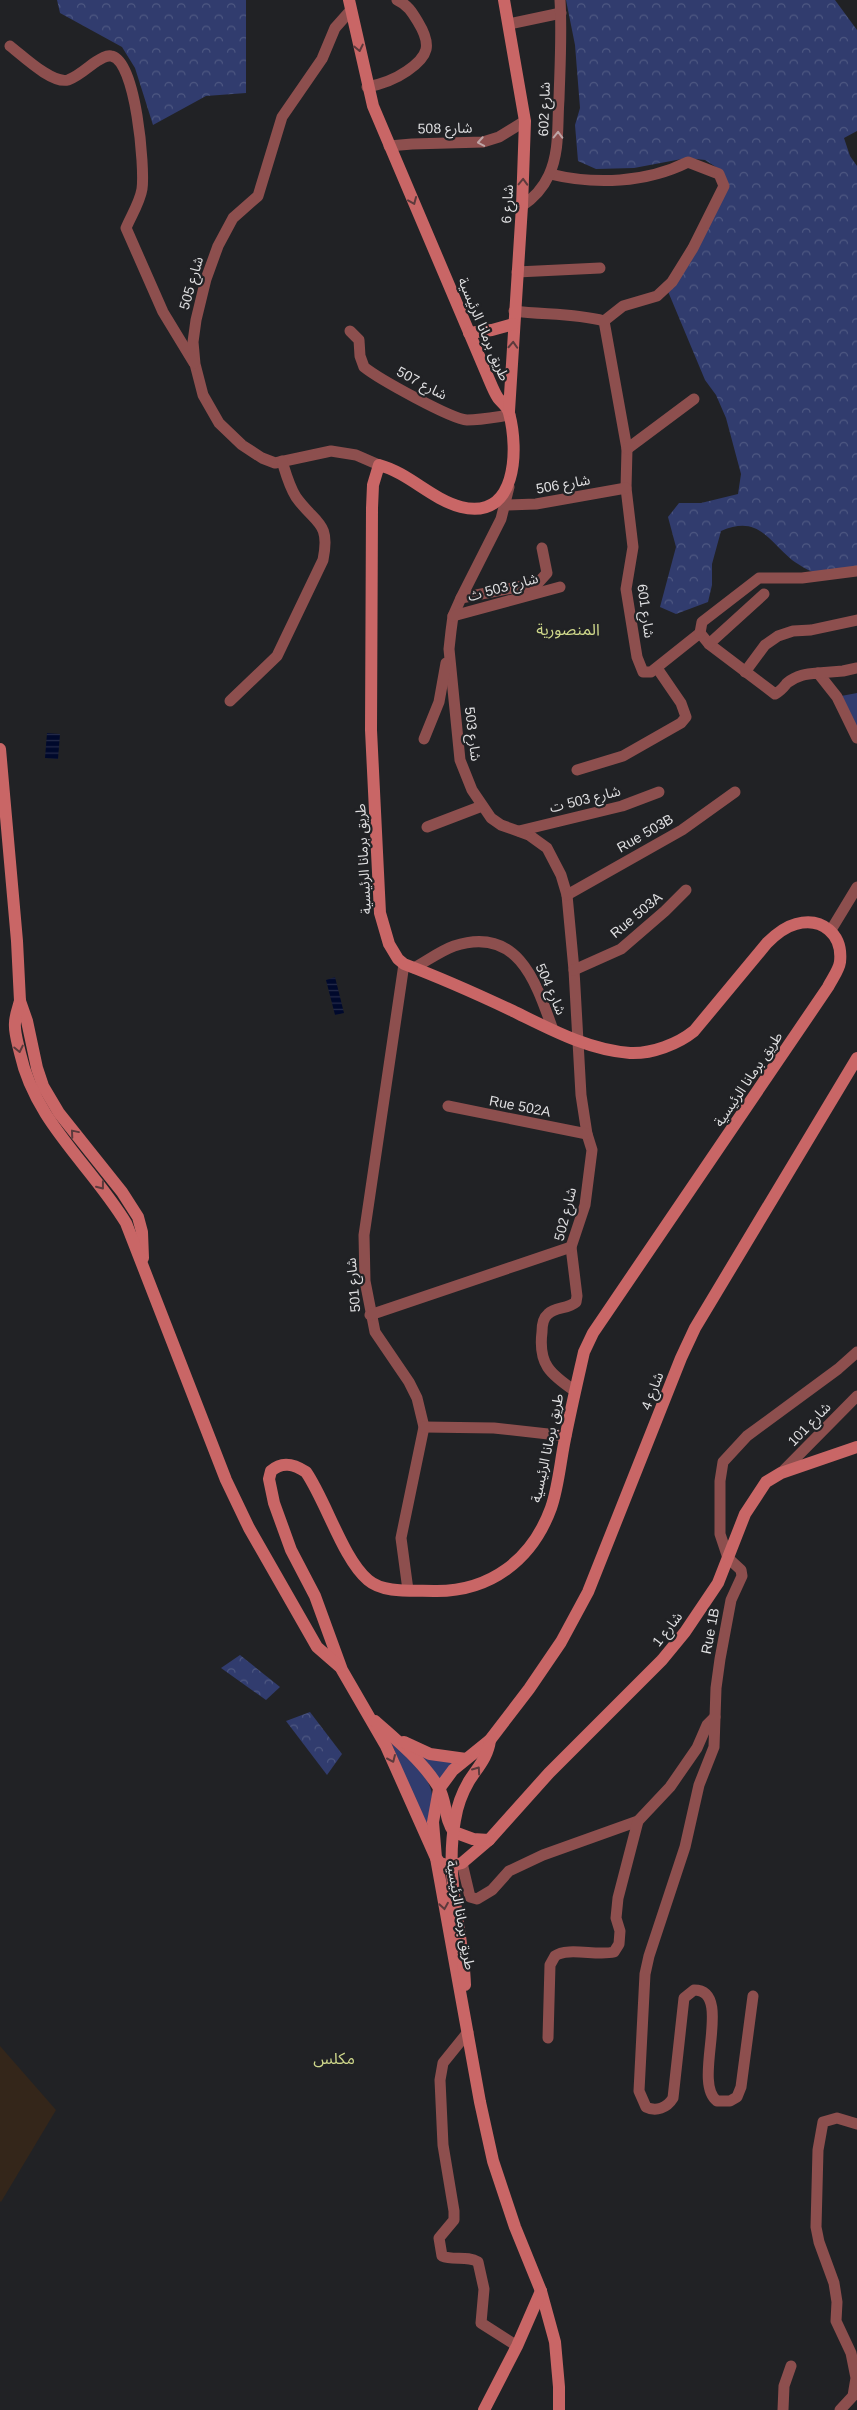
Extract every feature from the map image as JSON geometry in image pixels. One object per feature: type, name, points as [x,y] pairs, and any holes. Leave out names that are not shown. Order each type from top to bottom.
[{"type":"street","points":[[368,86],[394,80],[421,62],[426,53],[427,42],[412,10],[397,0]]},
{"type":"street","name":"شارع 6","points":[[504,0],[525,121],[522,206],[509,413]]},
{"type":"street","name":"شارع 602","points":[[522,206],[533,198],[550,174],[557,145],[562,46],[560,0]]},
{"type":"street","name":"طريق برمانا الرئيسية","points":[[350,5],[368,86],[390,146],[488,378],[498,398],[509,413]]},
{"type":"street","name":"شارع 505","points":[[350,5],[334,28],[325,53],[314,73],[282,117],[258,196],[233,218],[221,240],[206,279],[196,320],[193,342],[194,364],[207,402],[230,435],[262,458],[275,462],[331,451],[356,455],[379,465]]},
{"type":"street","points":[[509,24],[560,13]]},
{"type":"street","points":[[10,46],[58,80],[70,79],[102,58],[110,56],[118,58],[123,65],[134,95],[142,176],[142,190],[126,228],[163,312],[194,364]]},
{"type":"street","name":"شارع 508","points":[[390,146],[483,142],[499,137],[525,121]]},
{"type":"street","points":[[469,334],[492,330],[514,318],[548,315],[583,315],[604,321],[623,306],[657,296],[672,282],[693,248],[724,186],[719,174],[688,162],[658,175],[607,181],[570,179],[550,174]]},
{"type":"street","points":[[517,272],[600,268]]},
{"type":"street","name":"شارع 601","points":[[604,321],[627,449],[626,488],[633,547],[626,582],[628,600],[639,664],[643,672],[647,673],[657,668]]},
{"type":"street","name":"شارع 507","points":[[350,331],[359,340],[360,356],[364,368],[458,418],[467,420],[509,413]]},
{"type":"street","points":[[488,378],[504,374],[511,369]]},
{"type":"street","points":[[627,449],[694,399]]},
{"type":"street","points":[[379,465],[395,471],[444,500],[460,506],[476,509],[493,505],[509,487],[513,451],[509,413]]},
{"type":"street","points":[[230,701],[277,656],[323,560],[326,543],[325,533],[321,524],[298,499],[290,487],[282,461]]},
{"type":"street","name":"طريق برمانا الرئيسية","points":[[379,465],[373,485],[372,508],[371,730],[380,913],[389,944],[398,959],[409,966]]},
{"type":"street","name":"شارع 503","points":[[509,487],[501,519],[460,598],[453,616],[449,649],[460,760],[464,774],[482,806],[492,818],[502,825],[529,835],[547,848],[561,875],[567,895],[578,1040]]},
{"type":"street","name":"شارع 506","points":[[506,505],[536,504],[626,488]]},
{"type":"street","points":[[460,598],[538,583],[547,572],[542,548]]},
{"type":"street","points":[[578,770],[623,756],[681,724],[686,717],[685,710],[657,668],[700,633],[702,622],[759,578],[802,578],[857,571]]},
{"type":"street","name":"شارع 503 ث","points":[[453,616],[560,587]]},
{"type":"street","points":[[708,644],[764,594]]},
{"type":"street","points":[[745,672],[765,645],[778,636],[793,631],[811,630],[857,620]]},
{"type":"street","points":[[700,633],[708,644],[775,694],[802,674],[843,672],[857,668]]},
{"type":"street","points":[[424,739],[439,702],[449,649]]},
{"type":"street","points":[[818,672],[836,698],[857,738]]},
{"type":"street","points":[[0,749],[17,940],[20,1001],[14,1024],[24,1072],[32,1092],[58,1133],[111,1199],[126,1223],[144,1265],[222,1471],[245,1520],[317,1648],[342,1670]]},
{"type":"street","name":"شارع 503 ت","points":[[518,831],[622,806],[659,792]]},
{"type":"street","name":"Rue 503B","points":[[567,895],[682,830],[735,792]]},
{"type":"street","points":[[427,827],[482,806]]},
{"type":"street","points":[[409,966],[454,984],[590,1046],[633,1053],[663,1047],[683,1040],[707,1017],[766,943],[780,931],[796,924],[818,923],[831,930],[857,887]]},
{"type":"street","name":"Rue 503A","points":[[574,970],[621,948],[665,911],[686,890]]},
{"type":"street","name":"طريق برمانا الرئيسية","points":[[559,2410],[555,2342],[541,2291],[515,2227],[493,2161],[480,2102],[464,2005],[454,1966],[436,1858],[386,1746],[342,1670],[315,1596],[291,1550],[274,1503],[269,1479],[271,1471],[276,1467],[290,1464],[298,1466],[306,1472],[361,1573],[376,1585],[408,1590],[444,1591],[474,1588],[496,1577],[518,1561],[535,1542],[552,1506],[574,1391],[584,1352],[593,1333],[828,986],[840,964],[840,946],[831,930]]},
{"type":"street","name":"شارع 504","points":[[409,966],[454,946],[494,942],[512,950],[528,970],[543,1001],[553,1030]]},
{"type":"street","name":"شارع 501","points":[[408,1590],[400,1538],[424,1427],[417,1398],[409,1382],[375,1332],[370,1315],[365,1282],[364,1235],[409,966]]},
{"type":"street","name":"شارع 502","points":[[574,1391],[552,1375],[545,1365],[541,1349],[543,1321],[547,1314],[576,1302],[577,1296],[570,1247],[585,1205],[592,1150],[587,1134],[581,1095],[578,1040]]},
{"type":"street","name":"شارع 4","points":[[490,1740],[550,1660],[584,1600],[681,1358],[695,1328],[857,1058]]},
{"type":"street","name":"Rue 502A","points":[[448,1106],[587,1134]]},
{"type":"street","points":[[370,1315],[570,1247]]},
{"type":"street","points":[[728,1558],[722,1544],[719,1516],[720,1481],[723,1462],[747,1436],[838,1369],[857,1352]]},
{"type":"street","name":"شارع 101","points":[[782,1473],[857,1396]]},
{"type":"street","points":[[424,1427],[494,1428],[566,1436]]},
{"type":"street","name":"شارع 1","points":[[456,1865],[489,1840],[549,1773],[662,1660],[686,1632],[718,1583],[745,1514],[766,1482],[782,1473],[857,1448]]},
{"type":"street","name":"Rue 1B","points":[[715,1717],[720,1659],[731,1600],[742,1576],[741,1570],[728,1558]]},
{"type":"street","points":[[369,1716],[394,1737],[440,1789],[448,1821],[454,1832],[474,1839],[489,1840]]},
{"type":"street","points":[[456,1865],[470,1897],[477,1899],[492,1890],[509,1871],[543,1855],[638,1821],[670,1787],[696,1748],[707,1725],[715,1717]]},
{"type":"street","points":[[715,1717],[714,1747],[699,1784],[685,1847],[649,1956],[645,1974],[639,2092],[646,2107],[655,2109],[665,2107],[673,2098],[684,1998],[694,1990],[703,1991],[708,1996],[712,2008],[713,2034],[707,2084],[711,2094],[717,2101],[722,2102],[737,2097],[745,2063],[753,1996]]},
{"type":"street","points":[[394,1737],[430,1754],[466,1759]]},
{"type":"street","points":[[456,1865],[440,1863],[436,1858],[433,1822],[440,1789],[446,1777],[490,1740]]},
{"type":"street","points":[[464,2005],[465,1974],[454,1832],[461,1799],[470,1780],[488,1753],[490,1740]]},
{"type":"street","points":[[548,2038],[550,1965],[555,1956],[566,1952],[603,1954],[614,1952],[619,1944],[620,1926],[616,1918],[618,1898],[638,1821]]},
{"type":"street","points":[[468,2032],[443,2063],[440,2080],[443,2145],[454,2220],[439,2238],[442,2256],[446,2258],[473,2259],[478,2262],[484,2289],[481,2322],[517,2346]]},
{"type":"street","points":[[844,2409],[855,2389],[854,2364],[836,2321],[837,2302],[834,2283],[819,2242],[816,2227],[818,2150],[823,2122],[837,2118],[857,2124]]},
{"type":"street","points":[[484,2410],[517,2346],[541,2291]]},
{"type":"street","points":[[783,2410],[784,2386],[791,2366]]},
{"type":"shaded area","points":[[47,733],[60,734],[58,759],[45,758]]},
{"type":"shaded area","points":[[335,977],[344,1013],[335,1015],[326,980]]},
{"type":"shaded area","points":[[0,2046],[56,2110],[1,2202],[0,2201]]},
{"type":"green space","points":[[57,0],[246,0],[246,93],[206,96],[153,125],[135,68],[122,47],[60,13]]},
{"type":"green space","points":[[566,0],[835,0],[857,30],[857,131],[844,138],[850,156],[857,166],[857,573],[831,577],[819,575],[792,560],[761,532],[744,526],[734,527],[721,531],[712,564],[712,585],[708,602],[676,614],[660,607],[676,547],[668,517],[679,503],[701,503],[738,494],[741,474],[726,418],[716,395],[705,380],[667,289],[720,202],[719,169],[705,160],[687,158],[634,168],[596,169],[578,161],[575,125],[580,108],[575,45]]},
{"type":"green space","points":[[857,693],[857,735],[841,696]]},
{"type":"green space","points":[[240,1655],[280,1687],[266,1700],[221,1668]]},
{"type":"green space","points":[[310,1712],[342,1754],[327,1775],[286,1721]]},
{"type":"green space","points":[[388,1735],[427,1780],[432,1795],[428,1830]]},
{"type":"green space","points":[[411,1748],[455,1760],[440,1781]]},
{"type":"district","name":"المنصورية","points":[[568,629]]},
{"type":"district","name":"مكلس","points":[[334,2058]]}]
